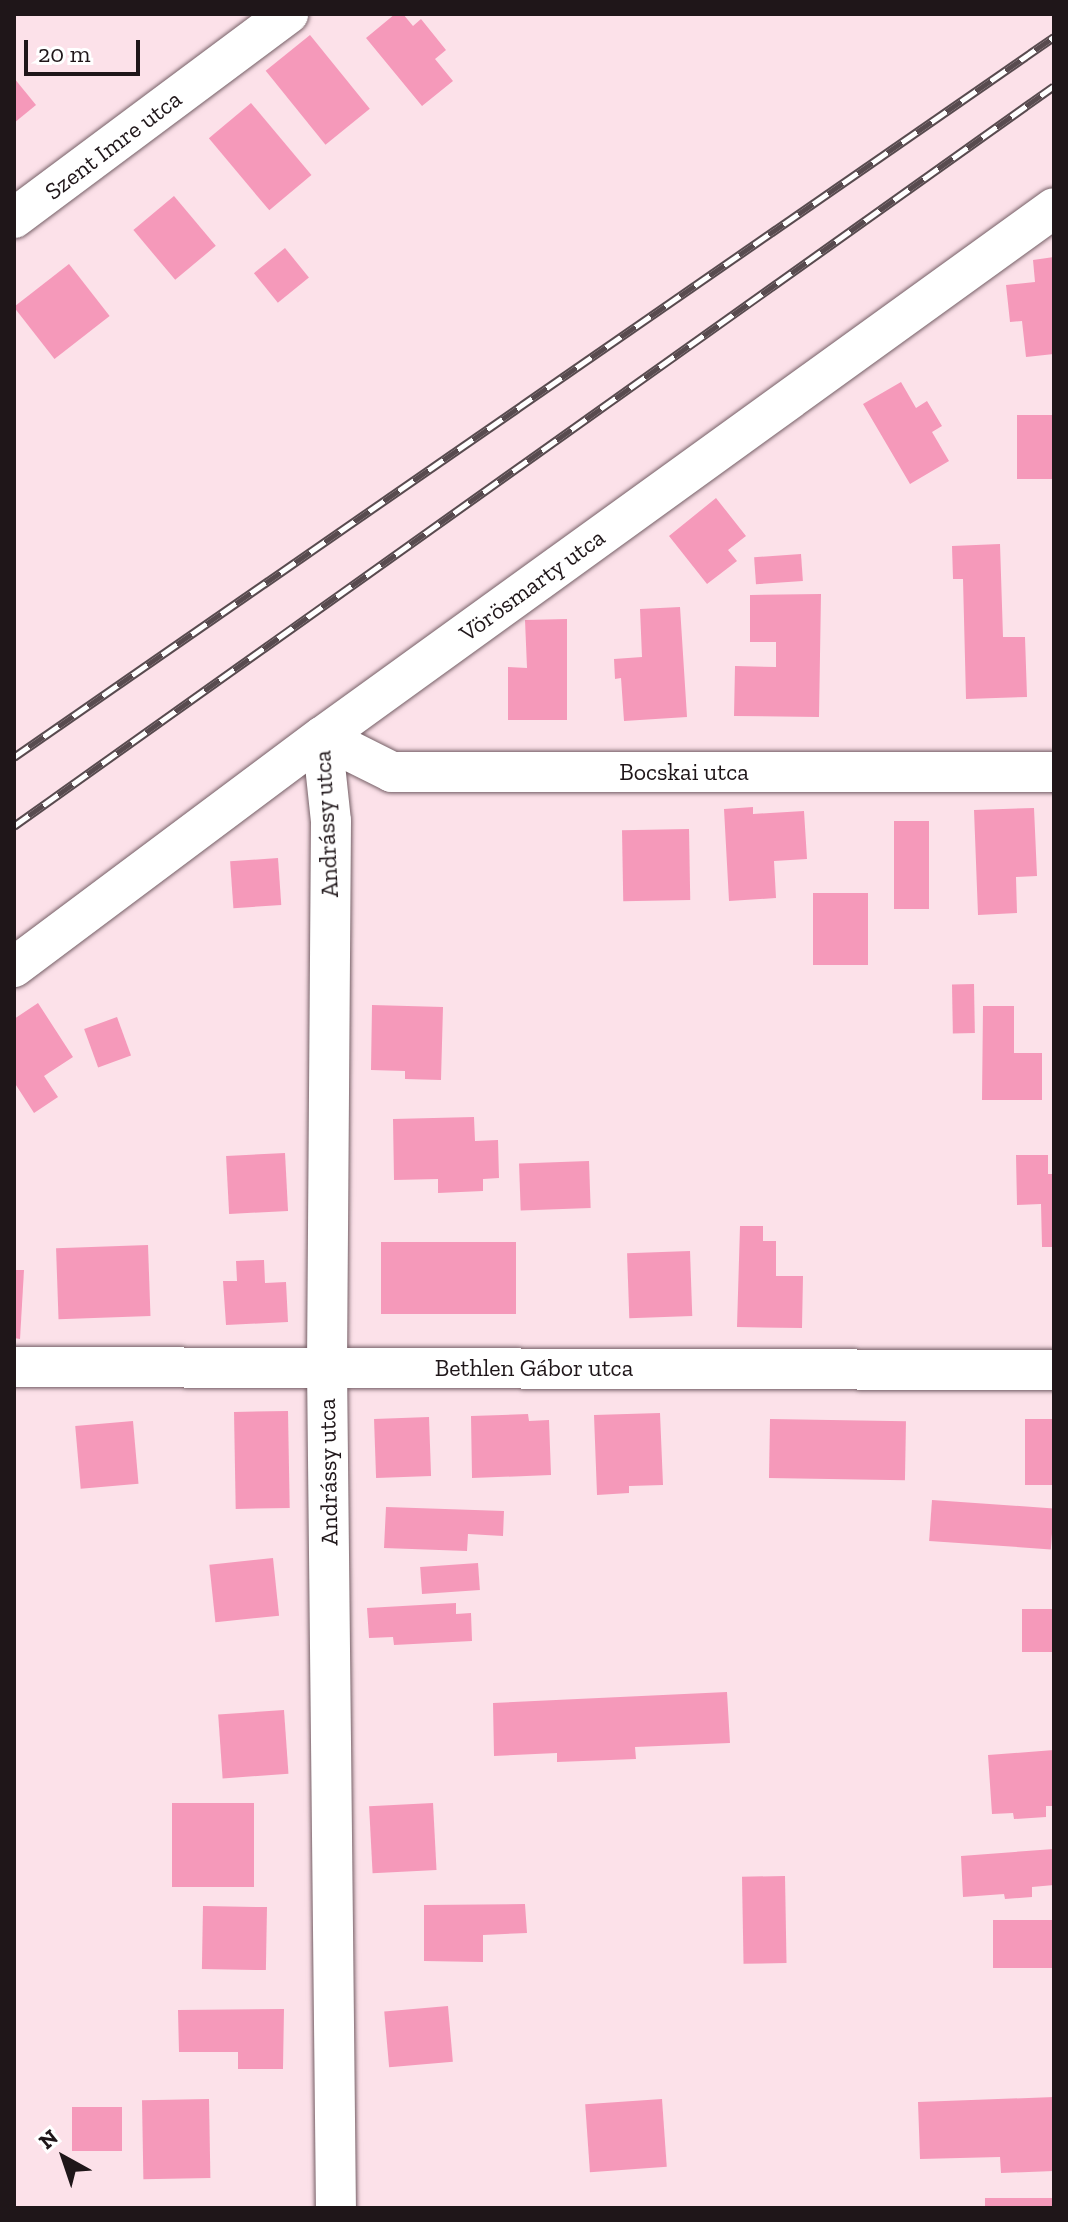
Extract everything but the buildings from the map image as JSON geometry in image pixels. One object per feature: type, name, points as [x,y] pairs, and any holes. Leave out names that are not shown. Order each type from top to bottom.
[{"type":"street","name":"Szent Imre utca","points":[[14,218],[281,17]]},
{"type":"street","name":"Vörösmarty utca","points":[[14,967],[322,737],[1054,208]]},
{"type":"street","name":"Bocskai utca","points":[[322,737],[392,772],[1054,772]]},
{"type":"street","name":"Andrássy utca","points":[[322,737],[331,821],[327,1366],[336,2208]]},
{"type":"street","name":"Bethlen Gábor utca","points":[[14,1367],[1054,1370]]},
{"type":"railway","points":[[14,757],[1054,37]]},
{"type":"railway","points":[[14,826],[1054,86]]}]
